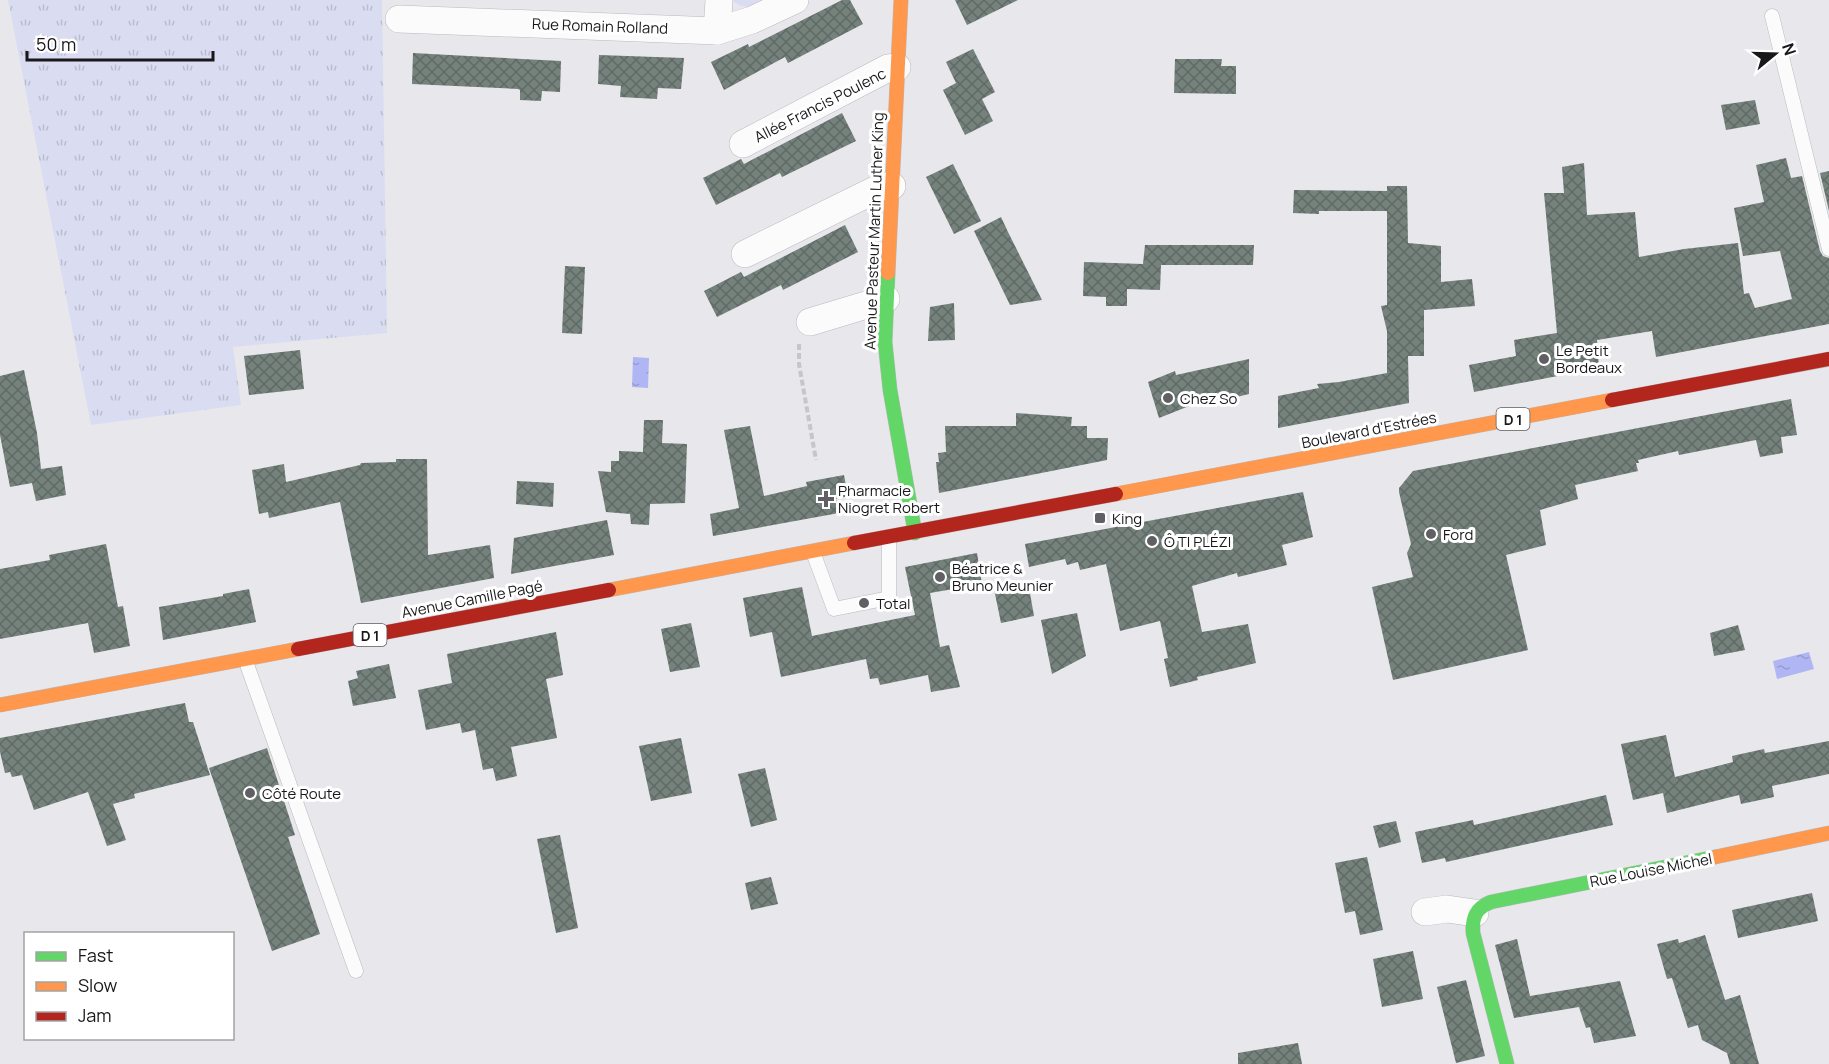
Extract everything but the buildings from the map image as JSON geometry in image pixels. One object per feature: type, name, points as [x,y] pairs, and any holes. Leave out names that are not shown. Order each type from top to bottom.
[{"type":"main road","name":"Avenue Pasteur Martin Luther King","points":[[900,0],[885,342],[890,390],[915,533]]},
{"type":"main road","name":"Boulevard d'Estrées","points":[[915,533],[1829,359]]},
{"type":"main road","name":"Avenue Camille Pagé","points":[[0,705],[915,533]]},
{"type":"main road","name":"Rue Louise Michel","points":[[1475,913],[1484,904],[1491,902],[1829,833]]},
{"type":"main road","points":[[1475,913],[1473,933],[1507,1064]]},
{"type":"street","points":[[717,31],[719,0]]},
{"type":"street","name":"Rue Romain Rolland","points":[[399,19],[462,10],[717,31],[752,20],[795,0]]},
{"type":"street","name":"Allée Francis Poulenc","points":[[743,144],[888,68],[897,67]]},
{"type":"street","points":[[745,254],[883,186],[892,186]]},
{"type":"street","points":[[810,322],[886,299]]},
{"type":"street","points":[[1425,912],[1447,909],[1475,913]]},
{"type":"lane","points":[[1773,16],[1829,249]]},
{"type":"lane","points":[[813,552],[834,609],[889,598],[889,538]]},
{"type":"lane","points":[[245,659],[356,970]]},
{"type":"path","points":[[810,322],[798,347],[816,460]]},
{"type":"green space","points":[[8,0],[382,0],[387,333],[233,347],[241,405],[91,425]]},
{"type":"green space","points":[[732,0],[771,0],[746,7]]},
{"type":"water","points":[[633,357],[649,358],[648,388],[632,387]]},
{"type":"water","points":[[1809,652],[1814,669],[1777,679],[1773,661]]},
{"type":"traffic: fast","points":[[888,273],[885,342],[890,390],[915,533]]},
{"type":"traffic: fast","points":[[1507,1064],[1473,933],[1473,922],[1478,910],[1491,902],[1715,857]]},
{"type":"traffic: slow","points":[[888,273],[901,0]]},
{"type":"traffic: slow","points":[[1116,494],[1612,400]]},
{"type":"traffic: slow","points":[[609,590],[854,543]]},
{"type":"traffic: slow","points":[[0,705],[298,649]]},
{"type":"traffic: slow","points":[[1715,857],[1829,833]]},
{"type":"traffic: jam","points":[[1612,400],[1829,359]]},
{"type":"traffic: jam","points":[[854,543],[1116,494]]},
{"type":"traffic: jam","points":[[298,649],[609,590]]},
{"type":"place","name":"Le Petit Bordeaux","points":[[1544,359]]},
{"type":"place","name":"Chez So","points":[[1168,398]]},
{"type":"place","name":"Pharmacie Niogret Robert","points":[[826,499]]},
{"type":"place","name":"King","points":[[1100,518]]},
{"type":"place","name":"Ford","points":[[1431,534]]},
{"type":"place","name":"Ô TI PLÉZI","points":[[1152,541]]},
{"type":"place","name":"Béatrice & Bruno Meunier","points":[[940,577]]},
{"type":"place","name":"Total","points":[[864,603]]},
{"type":"place","name":"Côté Route","points":[[250,793]]}]
